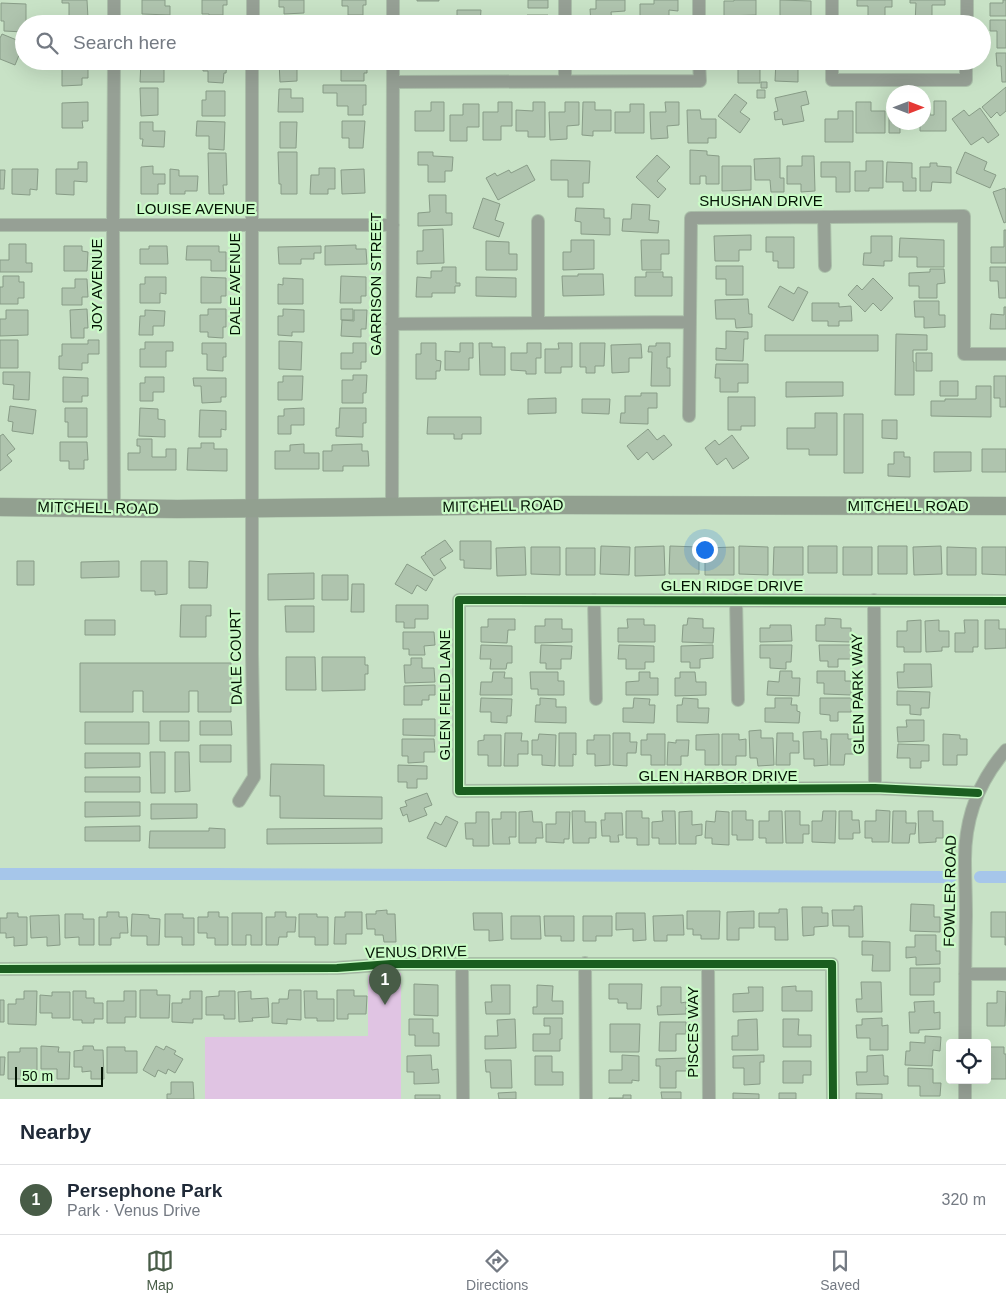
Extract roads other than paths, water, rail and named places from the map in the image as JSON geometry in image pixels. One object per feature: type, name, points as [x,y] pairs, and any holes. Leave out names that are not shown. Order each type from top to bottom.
[{"type":"main road","name":"MITCHELL ROAD","points":[[0,507],[1006,506]]},
{"type":"street","points":[[114,0],[114,15]]},
{"type":"street","points":[[253,0],[253,15]]},
{"type":"street","points":[[393,0],[393,15]]},
{"type":"street","points":[[565,0],[565,15]]},
{"type":"street","points":[[699,0],[699,15]]},
{"type":"street","points":[[832,0],[832,15]]},
{"type":"street","points":[[967,0],[967,15]]},
{"type":"street","name":"JOY AVENUE","points":[[114,70],[114,508]]},
{"type":"street","name":"DALE AVENUE","points":[[252,70],[252,508]]},
{"type":"street","name":"GARRISON STREET","points":[[392,508],[393,70]]},
{"type":"street","points":[[565,70],[565,81]]},
{"type":"street","points":[[393,82],[700,81],[700,70]]},
{"type":"street","points":[[832,70],[832,80],[966,80],[966,70]]},
{"type":"street","name":"SHUSHAN DRIVE","points":[[690,322],[691,218],[964,216],[964,354],[1006,354]]},
{"type":"street","points":[[824,217],[825,266]]},
{"type":"street","points":[[538,220],[538,323]]},
{"type":"street","name":"LOUISE AVENUE","points":[[0,225],[392,225]]},
{"type":"street","points":[[392,324],[690,322],[689,416]]},
{"type":"street","name":"DALE COURT","points":[[239,801],[254,777],[252,508]]},
{"type":"street","name":"GLEN RIDGE DRIVE","points":[[459,600],[1006,601]]},
{"type":"street","name":"GLEN FIELD LANE","points":[[458,791],[459,600]]},
{"type":"street","points":[[594,600],[596,698]]},
{"type":"street","points":[[736,600],[738,700]]},
{"type":"street","name":"GLEN PARK WAY","points":[[874,600],[875,788]]},
{"type":"street","name":"FOWLER ROAD","points":[[965,1039],[966,843],[971,812],[978,793],[989,773],[1006,750]]},
{"type":"street","name":"GLEN HARBOR DRIVE","points":[[458,791],[875,788],[978,793]]},
{"type":"street","name":"VENUS DRIVE","points":[[0,970],[337,968],[391,964],[832,964],[832,1099]]},
{"type":"street","points":[[585,964],[586,1099]]},
{"type":"street","name":"PISCES WAY","points":[[708,964],[709,1099]]},
{"type":"street","points":[[462,965],[462,1099]]},
{"type":"street","points":[[965,974],[1006,974]]},
{"type":"street","points":[[965,1084],[965,1099]]},
{"type":"waterway","points":[[0,874],[951,877]]},
{"type":"waterway","points":[[980,877],[1006,877]]},
{"type":"place","name":"Persephone Park","points":[[385,1005]]}]
